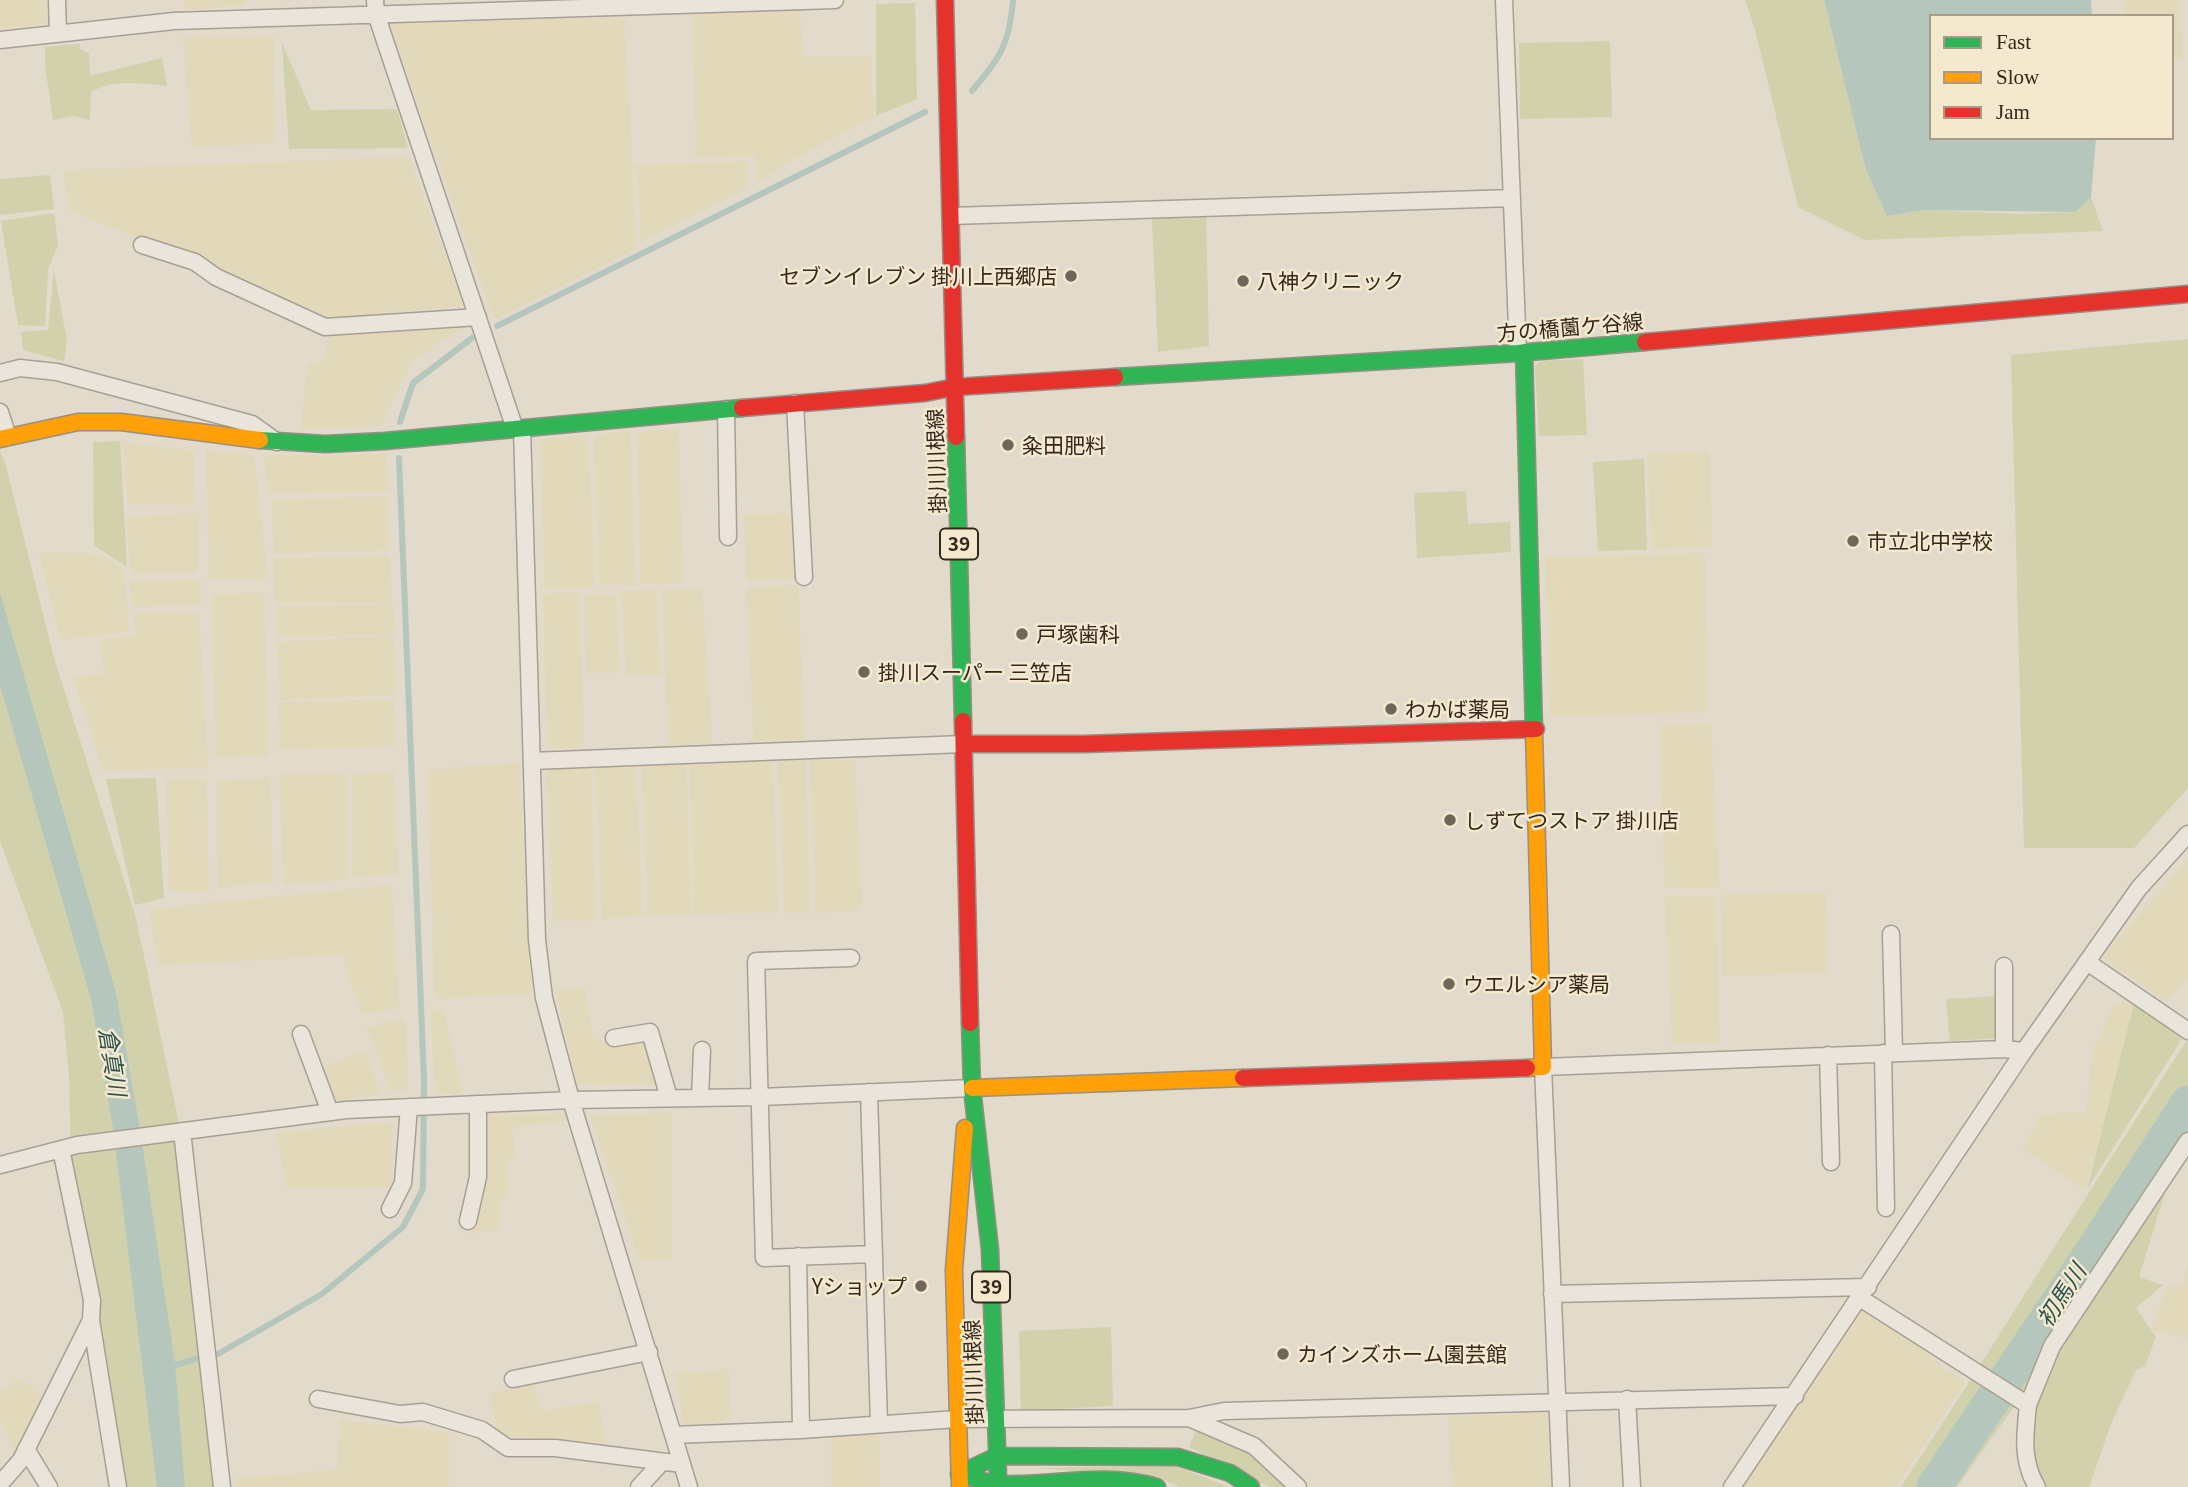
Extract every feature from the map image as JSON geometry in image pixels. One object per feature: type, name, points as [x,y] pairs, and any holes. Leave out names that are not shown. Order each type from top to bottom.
[{"type":"main road","name":"掛川川根線","points":[[945,0],[972,1088],[989,1250],[998,1486]]},
{"type":"main road","name":"方の橋薗ケ谷線","points":[[4,438],[78,422],[121,422],[277,442],[325,444],[925,393],[955,387],[1521,353],[2188,295]]},
{"type":"main road","points":[[972,1088],[1543,1068],[1536,729],[1521,353]]},
{"type":"main road","points":[[964,744],[1083,744],[1536,729]]},
{"type":"main road","name":"掛川川根線","points":[[959,1480],[954,1270],[965,1132],[972,1088]]},
{"type":"main road","points":[[959,1480],[997,1456],[1178,1457],[1230,1473],[1251,1487]]},
{"type":"main road","points":[[959,1480],[998,1486],[1101,1480],[1147,1483],[1157,1487]]},
{"type":"street","points":[[57,0],[58,34]]},
{"type":"street","points":[[0,40],[174,21],[375,7],[835,0]]},
{"type":"street","points":[[1504,0],[1521,353]]},
{"type":"street","points":[[375,7],[478,317],[519,429],[537,940],[544,998],[688,1487]]},
{"type":"street","points":[[951,216],[1512,198]]},
{"type":"street","points":[[142,245],[195,262],[216,277],[325,327],[478,317]]},
{"type":"street","points":[[0,373],[20,368],[57,372],[253,424],[277,442]]},
{"type":"street","points":[[795,402],[804,577]]},
{"type":"street","points":[[726,409],[728,537]]},
{"type":"street","points":[[0,412],[4,438]]},
{"type":"street","points":[[532,761],[964,744]]},
{"type":"street","points":[[1732,1487],[2024,1051],[2140,888],[2188,834]]},
{"type":"street","points":[[1886,1208],[1891,934]]},
{"type":"street","points":[[851,958],[756,961],[764,1258],[874,1254]]},
{"type":"street","points":[[2087,962],[2188,1031]]},
{"type":"street","points":[[2004,965],[2004,1049]]},
{"type":"street","points":[[614,1038],[650,1032],[669,1098]]},
{"type":"street","points":[[300,1034],[330,1112]]},
{"type":"street","points":[[1561,1487],[1543,1068],[1829,1055],[2004,1049],[2024,1051]]},
{"type":"street","points":[[700,1098],[702,1050]]},
{"type":"street","points":[[1829,1055],[1831,1162]]},
{"type":"street","points":[[0,1165],[69,1147],[330,1112],[572,1100],[761,1097],[972,1088]]},
{"type":"street","points":[[869,1092],[879,1424]]},
{"type":"street","points":[[468,1220],[478,1177],[478,1104]]},
{"type":"street","points":[[390,1209],[403,1183],[409,1107]]},
{"type":"street","points":[[178,1131],[222,1487]]},
{"type":"street","points":[[2037,1487],[2030,1475],[2024,1450],[2022,1402],[2052,1346],[2188,1141]]},
{"type":"street","points":[[69,1147],[92,1300],[91,1320],[118,1487]]},
{"type":"street","points":[[798,1256],[801,1430]]},
{"type":"street","points":[[1552,1294],[1864,1292],[1978,1374],[2022,1402]]},
{"type":"street","points":[[0,1484],[20,1460],[91,1320]]},
{"type":"street","points":[[513,1379],[649,1352]]},
{"type":"street","points":[[673,1435],[801,1430],[957,1419],[1189,1418],[1224,1411],[1795,1396]]},
{"type":"street","points":[[318,1399],[400,1414],[423,1412],[482,1430],[508,1448],[555,1448],[682,1464]]},
{"type":"street","points":[[1627,1399],[1632,1487]]},
{"type":"street","points":[[1189,1418],[1254,1446],[1298,1487]]},
{"type":"street","points":[[26,1449],[49,1487]]},
{"type":"street","points":[[639,1487],[662,1462]]},
{"type":"shaded area","points":[[0,0],[46,0],[47,23],[0,28]]},
{"type":"shaded area","points":[[184,0],[246,0],[246,5],[184,10]]},
{"type":"shaded area","points":[[2124,0],[2180,0],[2182,60],[2174,60],[2174,14],[2124,14]]},
{"type":"shaded area","points":[[799,7],[804,57],[872,56],[874,117],[798,157],[756,183],[756,156],[696,158],[692,11]]},
{"type":"shaded area","points":[[624,18],[637,248],[494,319],[389,22]]},
{"type":"shaded area","points":[[274,37],[275,143],[192,147],[183,38]]},
{"type":"shaded area","points":[[408,157],[464,306],[330,318],[69,210],[64,170]]},
{"type":"shaded area","points":[[748,161],[747,187],[641,240],[636,165]]},
{"type":"shaded area","points":[[473,321],[412,361],[380,426],[301,429],[308,363],[324,363],[329,335]]},
{"type":"shaded area","points":[[678,429],[684,584],[640,584],[637,432]]},
{"type":"shaded area","points":[[630,431],[636,585],[599,584],[594,435]]},
{"type":"shaded area","points":[[587,435],[596,587],[545,589],[540,439]]},
{"type":"shaded area","points":[[122,441],[193,451],[195,505],[128,504]]},
{"type":"shaded area","points":[[206,449],[254,456],[268,579],[209,580]]},
{"type":"shaded area","points":[[1709,451],[1712,547],[1652,550],[1648,453]]},
{"type":"shaded area","points":[[385,453],[389,491],[269,494],[264,455]]},
{"type":"shaded area","points":[[387,496],[389,550],[274,554],[272,500]]},
{"type":"shaded area","points":[[199,512],[197,573],[132,574],[126,517]]},
{"type":"shaded area","points":[[793,513],[795,579],[747,581],[744,514]]},
{"type":"shaded area","points":[[39,552],[98,554],[124,570],[129,632],[61,640]]},
{"type":"shaded area","points":[[1705,553],[1708,712],[1550,716],[1546,557]]},
{"type":"shaded area","points":[[389,555],[392,602],[275,603],[274,558]]},
{"type":"shaded area","points":[[200,579],[201,605],[132,607],[130,582]]},
{"type":"shaded area","points":[[798,585],[805,740],[754,741],[746,587]]},
{"type":"shaded area","points":[[702,588],[712,743],[669,745],[661,590]]},
{"type":"shaded area","points":[[656,590],[661,675],[627,675],[620,591]]},
{"type":"shaded area","points":[[579,592],[584,747],[548,748],[543,594]]},
{"type":"shaded area","points":[[264,593],[269,756],[216,758],[211,594]]},
{"type":"shaded area","points":[[617,594],[619,672],[586,673],[584,595]]},
{"type":"shaded area","points":[[394,604],[395,634],[277,637],[277,607]]},
{"type":"shaded area","points":[[133,613],[199,614],[208,768],[103,770],[74,678],[104,673],[100,640],[137,635]]},
{"type":"shaded area","points":[[394,636],[397,695],[280,700],[277,642]]},
{"type":"shaded area","points":[[394,699],[396,746],[280,750],[278,703]]},
{"type":"shaded area","points":[[1711,723],[1719,888],[1665,888],[1659,726]]},
{"type":"shaded area","points":[[778,758],[805,758],[811,912],[784,913]]},
{"type":"shaded area","points":[[772,759],[779,912],[694,914],[690,762]]},
{"type":"shaded area","points":[[810,760],[855,760],[862,910],[815,913]]},
{"type":"shaded area","points":[[519,762],[532,994],[435,999],[427,770]]},
{"type":"shaded area","points":[[642,764],[686,764],[691,914],[647,916]]},
{"type":"shaded area","points":[[546,766],[591,767],[596,920],[553,921]]},
{"type":"shaded area","points":[[595,766],[635,766],[643,916],[602,919]]},
{"type":"shaded area","points":[[394,771],[398,874],[353,878],[352,775]]},
{"type":"shaded area","points":[[347,773],[347,879],[284,885],[279,775]]},
{"type":"shaded area","points":[[270,777],[273,883],[218,888],[216,780]]},
{"type":"shaded area","points":[[206,778],[209,891],[169,892],[166,779]]},
{"type":"shaded area","points":[[2188,860],[2188,978],[2167,1002],[2102,957]]},
{"type":"shaded area","points":[[392,885],[399,1008],[362,1015],[342,955],[159,966],[149,909]]},
{"type":"shaded area","points":[[1826,892],[1828,973],[1723,976],[1721,895]]},
{"type":"shaded area","points":[[1716,896],[1719,1043],[1672,1044],[1665,897]]},
{"type":"shaded area","points":[[584,987],[593,1038],[610,1045],[647,1042],[660,1085],[577,1084],[556,992]]},
{"type":"shaded area","points":[[2135,1000],[2114,1096],[2084,1189],[2023,1149],[2041,1114],[2086,1112],[2092,1055],[2114,1004]]},
{"type":"shaded area","points":[[430,1010],[443,1010],[463,1093],[436,1094]]},
{"type":"shaded area","points":[[405,1018],[408,1089],[390,1090],[367,1027]]},
{"type":"shaded area","points":[[365,1050],[380,1093],[337,1101],[323,1068]]},
{"type":"shaded area","points":[[571,1113],[571,1120],[512,1128],[515,1156],[507,1159],[509,1199],[500,1198],[501,1230],[469,1233],[482,1182],[480,1115]]},
{"type":"shaded area","points":[[671,1113],[671,1259],[640,1261],[590,1115]]},
{"type":"shaded area","points":[[393,1122],[392,1188],[287,1188],[276,1133]]},
{"type":"shaded area","points":[[2188,1266],[2188,1338],[2151,1330],[2167,1286],[2182,1287]]},
{"type":"shaded area","points":[[1865,1304],[1964,1383],[1896,1487],[1741,1487]]},
{"type":"shaded area","points":[[729,1369],[731,1420],[684,1426],[675,1373]]},
{"type":"shaded area","points":[[20,1378],[46,1399],[15,1453],[0,1420],[0,1393]]},
{"type":"shaded area","points":[[534,1381],[540,1411],[599,1401],[606,1450],[497,1433],[489,1394]]},
{"type":"shaded area","points":[[1547,1412],[1551,1487],[1452,1487],[1448,1417]]},
{"type":"shaded area","points":[[340,1420],[449,1432],[449,1487],[236,1487],[235,1478],[337,1470]]},
{"type":"shaded area","points":[[879,1434],[880,1487],[832,1487],[831,1435]]},
{"type":"green space","points":[[1745,0],[1824,0],[1866,170],[1887,216],[1923,210],[2020,214],[2076,212],[2091,197],[2103,231],[1865,240],[1798,207],[1756,33]]},
{"type":"green space","points":[[915,3],[917,99],[876,116],[876,4]]},
{"type":"green space","points":[[1610,41],[1612,117],[1520,119],[1519,43]]},
{"type":"green space","points":[[282,43],[311,110],[397,109],[408,148],[289,149]]},
{"type":"green space","points":[[80,44],[80,49],[89,54],[90,76],[162,58],[167,86],[128,83],[109,85],[91,92],[90,120],[74,116],[53,120],[45,47]]},
{"type":"green space","points":[[50,175],[54,209],[0,215],[0,179]]},
{"type":"green space","points":[[54,213],[58,245],[48,269],[45,326],[18,325],[1,221]]},
{"type":"green space","points":[[1206,217],[1209,346],[1158,352],[1152,218]]},
{"type":"green space","points":[[54,271],[67,341],[64,361],[23,350],[21,332],[48,330]]},
{"type":"green space","points":[[2188,339],[2188,788],[2134,848],[2024,848],[2011,355]]},
{"type":"green space","points":[[1583,359],[1587,435],[1539,436],[1535,366],[1541,361]]},
{"type":"green space","points":[[120,441],[127,567],[94,545],[93,442]]},
{"type":"green space","points":[[0,452],[5,462],[54,658],[136,918],[184,1148],[222,1487],[118,1487],[71,1159],[69,1075],[63,1012],[0,841]]},
{"type":"green space","points":[[1644,459],[1647,550],[1598,551],[1593,462]]},
{"type":"green space","points":[[1466,491],[1468,524],[1510,522],[1511,552],[1417,558],[1414,493]]},
{"type":"green space","points":[[156,778],[164,898],[135,905],[106,779]]},
{"type":"green space","points":[[1998,996],[2000,1038],[1950,1041],[1946,999]]},
{"type":"green space","points":[[2135,1000],[2185,1034],[2087,1189]]},
{"type":"green space","points":[[2188,1039],[2188,1135],[2167,1186],[2139,1277],[2163,1285],[2136,1308],[2156,1337],[2145,1366],[2136,1370],[2113,1419],[2089,1487],[2039,1487],[2023,1394],[1957,1487],[1901,1487],[2116,1151]]},
{"type":"green space","points":[[1111,1327],[1113,1406],[1021,1411],[1019,1331]]},
{"type":"green space","points":[[1196,1431],[1257,1457],[1288,1487],[1270,1487],[1189,1447]]},
{"type":"green space","points":[[1176,1466],[1229,1487],[1180,1487],[1158,1477],[1035,1468]]},
{"type":"water","points":[[1824,0],[2091,0],[2092,14],[1929,14],[1929,140],[2096,140],[2091,197],[2076,212],[1923,210],[1887,216],[1866,170]]},
{"type":"water","name":"倉真川","points":[[0,593],[116,993],[139,1123],[175,1364],[185,1487],[157,1487],[113,1127],[91,999],[0,685]]},
{"type":"waterway","points":[[972,91],[1002,50],[1009,29],[1013,1]]},
{"type":"waterway","points":[[497,326],[925,112]]},
{"type":"waterway","points":[[400,422],[413,383],[472,338]]},
{"type":"waterway","points":[[218,1354],[322,1294],[403,1227],[423,1189],[424,1080],[399,458]]},
{"type":"waterway","name":"初馬川","points":[[1934,1487],[2094,1249],[2188,1103]]},
{"type":"waterway","points":[[168,1367],[196,1359]]},
{"type":"traffic: fast","points":[[1115,377],[1518,353],[1645,342]]},
{"type":"traffic: fast","points":[[1524,352],[1534,731]]},
{"type":"traffic: fast","points":[[260,440],[325,444],[385,441],[742,408]]},
{"type":"traffic: fast","points":[[956,437],[963,721]]},
{"type":"traffic: fast","points":[[970,1023],[972,1088],[990,1250],[998,1476]]},
{"type":"traffic: fast","points":[[959,1474],[997,1456],[1178,1457],[1230,1473],[1251,1487]]},
{"type":"traffic: fast","points":[[959,1474],[996,1484],[1117,1480],[1157,1487]]},
{"type":"traffic: slow","points":[[0,439],[78,422],[121,422],[260,440]]},
{"type":"traffic: slow","points":[[1527,1068],[1543,1067],[1534,731]]},
{"type":"traffic: slow","points":[[972,1088],[1243,1078]]},
{"type":"traffic: slow","points":[[960,1487],[954,1270],[965,1128]]},
{"type":"traffic: jam","points":[[945,0],[956,437]]},
{"type":"traffic: jam","points":[[1645,342],[2188,294]]},
{"type":"traffic: jam","points":[[742,408],[925,393],[955,387],[1115,377]]},
{"type":"traffic: jam","points":[[963,721],[970,1023]]},
{"type":"traffic: jam","points":[[964,744],[1083,744],[1536,729]]},
{"type":"traffic: jam","points":[[1243,1078],[1527,1068]]},
{"type":"place","name":"セブンイレブン 掛川上西郷店","points":[[1071,276]]},
{"type":"place","name":"八神クリニック","points":[[1243,281]]},
{"type":"place","name":"粂田肥料","points":[[1008,445]]},
{"type":"place","name":"市立北中学校","points":[[1853,541]]},
{"type":"place","name":"戸塚歯科","points":[[1022,634]]},
{"type":"place","name":"掛川スーパー 三笠店","points":[[864,672]]},
{"type":"place","name":"わかば薬局","points":[[1391,709]]},
{"type":"place","name":"しずてつストア 掛川店","points":[[1450,820]]},
{"type":"place","name":"ウエルシア薬局","points":[[1449,984]]},
{"type":"place","name":"Yショップ","points":[[921,1286]]},
{"type":"place","name":"カインズホーム園芸館","points":[[1283,1354]]}]
